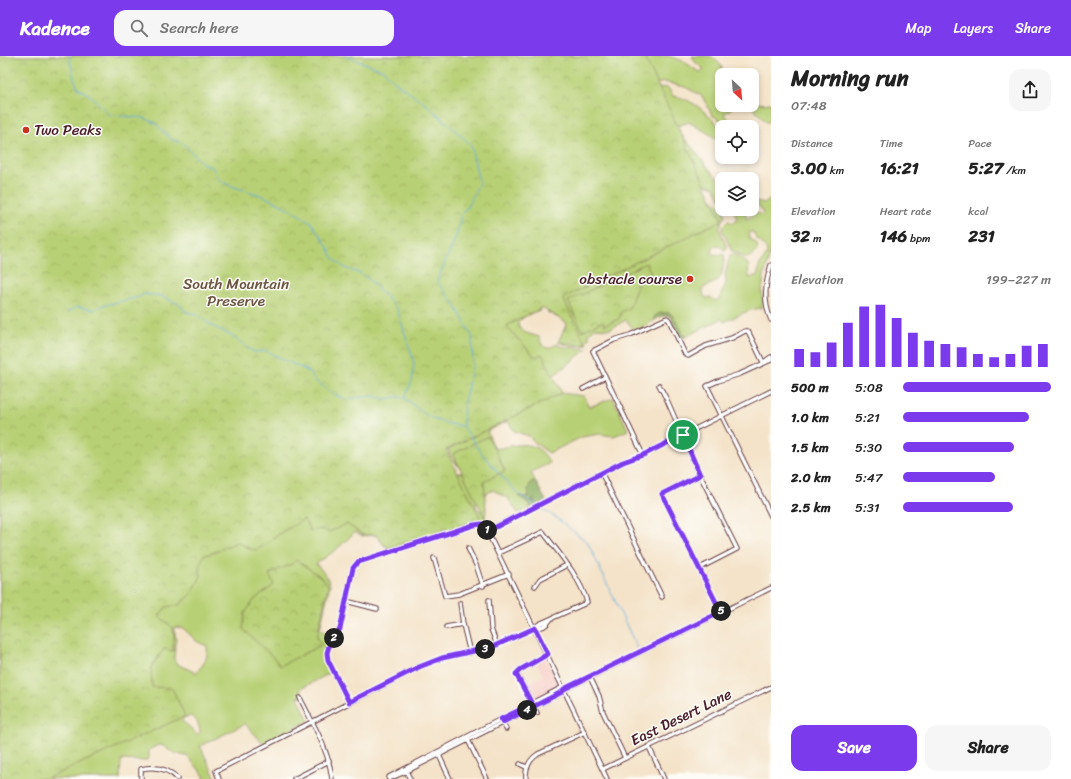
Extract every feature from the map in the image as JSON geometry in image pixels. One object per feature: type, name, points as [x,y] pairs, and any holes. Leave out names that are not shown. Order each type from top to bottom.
[{"type":"street","points":[[771,265],[765,290],[766,306],[771,320]]},
{"type":"street","points":[[643,455],[593,351],[614,340],[630,335],[667,318],[685,354],[688,356],[706,346],[724,341],[748,331],[764,362]]},
{"type":"street","points":[[771,357],[740,374],[707,386],[770,510],[771,516]]},
{"type":"street","points":[[764,362],[771,360]]},
{"type":"street","points":[[582,389],[605,377]]},
{"type":"street","points":[[659,384],[700,475],[737,549],[700,568]]},
{"type":"street","points":[[488,531],[628,460],[643,455],[771,391]]},
{"type":"street","points":[[602,474],[662,596]]},
{"type":"street","points":[[700,475],[662,494],[721,612]]},
{"type":"street","points":[[349,702],[328,660],[327,653],[329,646],[340,629],[353,568],[358,562],[474,525],[482,524],[488,531],[607,779]]},
{"type":"street","points":[[219,779],[216,771],[419,667],[442,658],[470,653],[497,645],[587,602],[578,581],[542,532],[498,553]]},
{"type":"street","points":[[468,548],[483,586]]},
{"type":"street","points":[[434,558],[445,596],[459,594],[483,586],[509,574]]},
{"type":"street","points":[[535,586],[540,579],[567,566]]},
{"type":"street","points":[[389,779],[532,705],[562,692],[564,689],[771,588]]},
{"type":"street","points":[[489,600],[491,629],[497,645]]},
{"type":"street","points":[[346,601],[377,609]]},
{"type":"street","points":[[460,603],[470,653]]},
{"type":"street","points":[[446,627],[463,624]]},
{"type":"street","points":[[537,713],[516,674],[520,670],[548,654]]},
{"type":"street","points":[[590,677],[599,696],[603,712],[625,758]]},
{"type":"street","name":"East Desert Lane","points":[[603,769],[771,687]]},
{"type":"street","points":[[300,698],[312,721],[329,761],[332,779]]},
{"type":"street","points":[[502,721],[506,729]]},
{"type":"street","points":[[526,779],[526,767],[538,754],[585,732]]},
{"type":"street","points":[[468,738],[487,779]]},
{"type":"street","points":[[648,747],[664,779]]},
{"type":"street","points":[[438,754],[450,779]]},
{"type":"street","points":[[294,779],[329,761]]},
{"type":"street","points":[[520,764],[526,767]]},
{"type":"street","points":[[141,779],[141,769],[158,768],[168,770],[178,779]]},
{"type":"street","points":[[406,770],[410,779]]},
{"type":"shaded area","points":[[545,657],[560,686],[532,701],[524,685],[543,675],[536,662]]},
{"type":"green space","name":"South Mountain Preserve","points":[[0,56],[644,56],[715,205],[715,216],[720,216],[722,220],[563,298],[586,345],[558,342],[567,323],[542,308],[506,326],[535,357],[542,354],[562,393],[446,450],[481,519],[387,548],[376,535],[363,535],[347,524],[329,532],[320,529],[310,531],[304,519],[279,534],[257,550],[250,549],[238,542],[213,553],[204,555],[199,567],[201,576],[191,595],[179,605],[166,607],[159,616],[172,627],[174,634],[173,651],[164,649],[151,668],[152,687],[172,688],[185,716],[46,779],[0,779]]},
{"type":"green space","name":"South Mountain Preserve","points":[[13,56],[669,56],[683,61],[699,72],[703,71],[703,68],[696,63],[692,56],[711,56],[720,64],[722,68],[715,68],[715,112],[727,112],[724,114],[730,120],[720,120],[712,115],[702,96],[685,87],[664,82],[648,86],[658,89],[665,87],[669,89],[673,96],[688,100],[700,108],[715,122],[715,139],[689,122],[677,126],[715,176],[715,189],[706,184],[705,189],[708,195],[715,201],[715,216],[725,216],[719,228],[727,248],[725,250],[718,245],[714,247],[712,252],[713,254],[724,255],[725,257],[721,276],[717,281],[703,288],[705,298],[711,297],[715,301],[719,299],[726,283],[725,274],[731,254],[740,257],[748,264],[749,278],[758,275],[759,266],[766,256],[766,248],[756,238],[753,232],[750,232],[750,239],[756,243],[758,248],[752,256],[747,258],[732,251],[722,230],[723,226],[728,221],[733,223],[735,222],[737,219],[736,216],[746,216],[747,219],[751,216],[762,215],[763,211],[759,206],[759,202],[765,203],[771,199],[771,250],[764,276],[762,291],[763,303],[761,308],[750,310],[724,322],[722,319],[685,337],[670,313],[662,313],[658,315],[653,321],[635,331],[626,320],[610,329],[595,328],[589,333],[589,339],[586,340],[587,345],[580,346],[559,342],[568,323],[547,312],[554,313],[539,305],[541,311],[531,313],[520,320],[518,323],[520,329],[526,333],[539,337],[545,348],[557,344],[564,347],[587,349],[553,376],[561,393],[584,396],[589,407],[613,398],[628,430],[614,436],[599,434],[582,437],[549,453],[535,443],[529,436],[514,431],[508,421],[487,431],[495,449],[519,445],[533,446],[545,455],[550,463],[531,472],[535,481],[531,482],[529,497],[519,496],[533,507],[518,513],[508,498],[493,490],[479,497],[476,504],[476,507],[481,512],[484,511],[485,521],[459,527],[456,523],[423,533],[423,539],[389,551],[376,535],[362,536],[355,532],[337,549],[316,564],[326,575],[330,585],[320,629],[333,638],[325,655],[332,672],[300,689],[303,695],[298,697],[309,721],[264,744],[245,724],[200,746],[216,779],[205,779],[203,774],[187,756],[175,753],[164,746],[158,745],[149,750],[149,758],[146,761],[121,760],[120,779],[0,779],[0,196]],"holes":[[[299,378],[448,447],[450,455],[457,465],[462,466],[465,470],[460,473],[457,473]],[[174,627],[187,631],[196,641],[207,646],[206,658],[196,673],[177,664],[174,659],[176,638]],[[191,716],[195,719],[199,727],[200,732],[197,735],[182,721],[183,718]]]},
{"type":"green space","points":[[759,102],[766,104],[771,103],[771,122],[766,122],[757,112],[759,112]]},
{"type":"green space","points":[[646,263],[651,273],[640,278],[629,308],[621,312],[619,319],[605,325],[603,321],[582,331],[568,301]]},
{"type":"green space","points":[[660,313],[670,313],[685,337],[680,339],[670,316],[662,316],[653,321],[655,316]]},
{"type":"green space","points":[[488,436],[505,471],[484,481],[486,510],[485,518],[453,454]]},
{"type":"green space","points":[[535,481],[546,501],[533,507],[529,506],[528,502],[518,496],[529,497],[528,489],[531,482]]},
{"type":"green space","points":[[296,560],[324,579],[328,586],[317,637],[321,645],[280,666],[274,658],[243,629],[245,613],[255,599],[274,585],[269,574],[292,564]]},
{"type":"waterway","points":[[70,56],[74,79],[79,89],[90,95],[110,115],[144,118],[155,123],[171,139],[184,144],[202,163],[212,167],[219,180],[231,186],[261,195],[310,221],[326,244],[334,259],[345,268],[359,273],[369,279],[397,309],[414,362],[412,381],[405,398],[431,418],[444,423],[462,426]]},
{"type":"waterway","points":[[345,56],[383,70],[400,86],[427,105],[471,145],[479,183],[469,204],[461,215],[457,234],[437,281],[455,305],[472,336],[473,364],[464,403],[463,427],[486,459],[517,493],[536,505]]},
{"type":"waterway","points":[[68,312],[77,307],[94,310],[101,306],[139,297],[144,294],[161,296],[179,304],[186,312],[196,314],[212,326],[230,335],[254,352],[266,351],[308,371],[315,381],[335,395],[347,399],[373,396],[384,399],[397,397],[404,398]]},
{"type":"waterway","points":[[539,507],[558,519],[588,543],[637,648]]},
{"type":"place","name":"Two Peaks","points":[[26,130]]},
{"type":"place","name":"obstacle course","points":[[690,279]]},
{"type":"route","points":[[683,435],[700,475],[662,494],[721,612],[564,689],[562,692],[503,722],[501,719],[532,704],[516,674],[520,670],[548,654],[535,628],[492,647],[442,658],[419,667],[349,702],[328,660],[327,653],[329,646],[340,629],[353,568],[358,562],[474,525],[482,524],[488,531],[623,462],[639,457],[683,435]]}]
